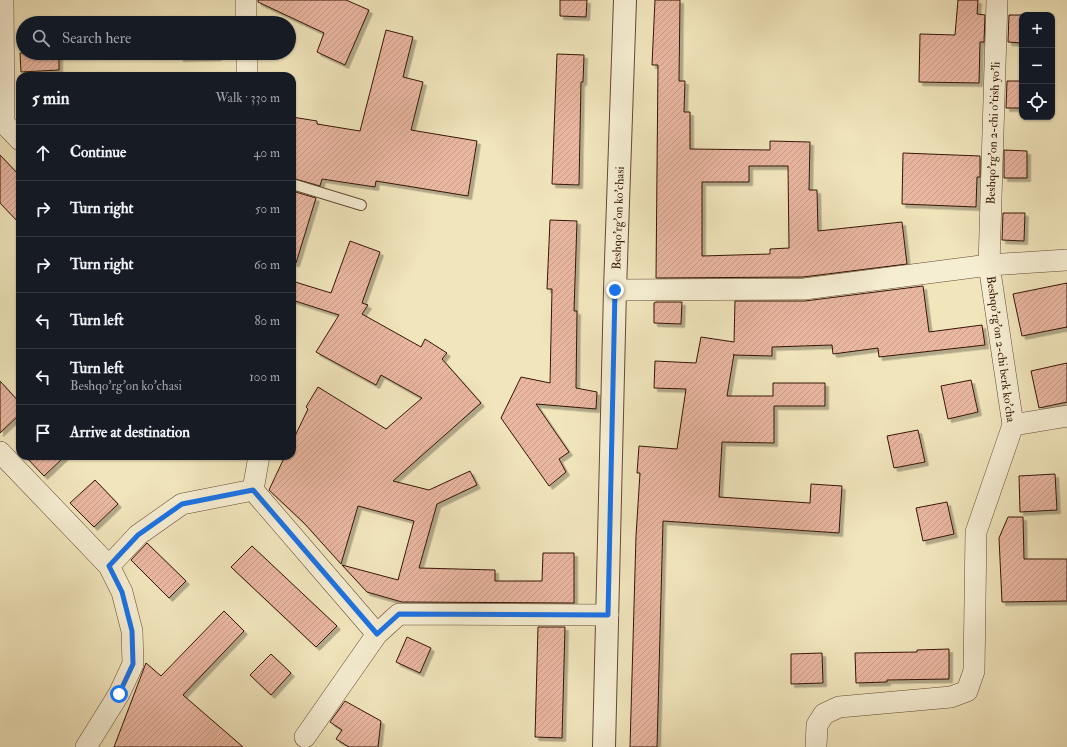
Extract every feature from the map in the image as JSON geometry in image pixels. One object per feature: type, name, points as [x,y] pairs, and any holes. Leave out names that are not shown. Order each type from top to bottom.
[{"type":"street","points":[[3,0],[2,121],[16,136]]},
{"type":"street","points":[[246,0],[246,16]]},
{"type":"street","name":"Beshqo'rg'on ko'chasi","points":[[604,747],[615,290],[625,0]]},
{"type":"street","name":"Beshqo'rg'on 2-chi o'tish yo'li","points":[[989,265],[997,0]]},
{"type":"street","points":[[247,60],[247,72]]},
{"type":"street","points":[[989,265],[1067,260]]},
{"type":"street","name":"Beshqo'rg'on 2-chi berk ko'cha","points":[[615,290],[804,289],[989,265],[1013,426],[976,532],[974,671],[967,691],[950,697],[839,707],[824,714],[817,725],[816,747]]},
{"type":"street","points":[[1013,426],[1067,416]]},
{"type":"street","points":[[0,452],[109,566],[122,592],[132,631],[133,664],[119,694],[86,747]]},
{"type":"street","points":[[257,460],[253,490],[377,634]]},
{"type":"street","points":[[109,566],[138,535],[182,504],[253,490]]},
{"type":"street","points":[[305,737],[377,634],[399,614],[608,615]]},
{"type":"lane","points":[[296,185],[361,205]]},
{"type":"building","points":[[258,0],[346,0],[369,10],[345,65],[317,52],[324,33],[296,20],[296,16],[288,16],[258,2]]},
{"type":"building","points":[[560,0],[587,0],[586,17],[560,16]]},
{"type":"building","points":[[655,0],[680,0],[679,81],[685,81],[684,112],[690,112],[690,149],[770,150],[770,141],[810,142],[809,190],[817,190],[818,231],[902,222],[907,264],[803,277],[656,278],[658,65],[652,65]],"holes":[[[749,166],[788,166],[789,248],[770,249],[770,254],[702,256],[702,182],[749,182]]]},
{"type":"building","points":[[958,0],[978,0],[977,14],[985,15],[984,42],[980,42],[979,83],[919,82],[920,34],[955,35]]},
{"type":"building","points":[[1009,15],[1019,15],[1019,43],[1008,42]]},
{"type":"building","points":[[386,30],[413,37],[403,77],[423,82],[411,130],[477,141],[468,196],[376,181],[375,187],[322,179],[320,186],[296,179],[296,118],[317,121],[317,124],[360,131]]},
{"type":"building","points":[[557,54],[584,55],[583,82],[581,82],[579,185],[552,184]]},
{"type":"building","points":[[20,60],[59,60],[59,70],[21,72]]},
{"type":"building","points":[[1007,81],[1019,81],[1019,108],[1006,108]]},
{"type":"building","points":[[1004,150],[1027,151],[1027,178],[1004,178]]},
{"type":"building","points":[[903,153],[980,156],[980,177],[977,177],[976,207],[902,204]]},
{"type":"building","points":[[0,155],[16,172],[16,220],[0,203]]},
{"type":"building","points":[[296,192],[316,198],[296,263]]},
{"type":"building","points":[[1003,213],[1025,213],[1024,241],[1002,240]]},
{"type":"building","points":[[550,220],[577,221],[574,311],[577,311],[576,388],[597,392],[596,409],[536,404],[569,452],[559,459],[566,472],[549,486],[501,418],[521,377],[550,383],[552,289],[547,289]]},
{"type":"building","points":[[350,241],[380,252],[362,303],[368,305],[362,314],[421,347],[425,339],[447,353],[442,359],[481,403],[393,481],[429,490],[470,471],[477,485],[437,504],[419,568],[495,570],[495,581],[542,581],[543,553],[574,553],[574,603],[402,602],[367,592],[342,565],[398,580],[414,521],[358,506],[341,564],[304,523],[269,490],[283,460],[296,460],[296,434],[308,409],[306,407],[318,387],[386,429],[422,398],[381,375],[376,385],[316,352],[339,315],[296,301],[296,282],[331,293]]},
{"type":"building","points":[[1067,283],[1067,327],[1022,336],[1013,294]]},
{"type":"building","points":[[923,286],[929,332],[982,325],[985,345],[879,357],[878,348],[833,354],[832,345],[772,347],[772,356],[734,354],[727,396],[773,396],[773,383],[825,383],[825,406],[774,406],[774,443],[722,442],[719,497],[810,503],[811,484],[842,486],[839,533],[663,521],[657,747],[630,747],[636,536],[640,473],[637,473],[639,446],[677,449],[686,389],[654,388],[655,361],[696,363],[701,337],[734,342],[735,301],[805,301]]},
{"type":"building","points":[[682,302],[681,324],[654,323],[654,303]]},
{"type":"building","points":[[1067,363],[1067,402],[1039,408],[1031,371]]},
{"type":"building","points":[[971,380],[978,412],[948,419],[941,386]]},
{"type":"building","points":[[0,381],[16,399],[16,418],[0,433]]},
{"type":"building","points":[[918,430],[925,462],[894,468],[887,436]]},
{"type":"building","points":[[29,460],[61,460],[44,476]]},
{"type":"building","points":[[1055,474],[1057,510],[1020,512],[1019,476]]},
{"type":"building","points":[[95,480],[118,504],[94,527],[70,503]]},
{"type":"building","points":[[947,502],[954,534],[923,541],[916,508]]},
{"type":"building","points":[[1008,517],[1023,517],[1024,559],[1067,559],[1067,601],[1002,602],[999,538]]},
{"type":"building","points":[[147,543],[186,581],[169,598],[131,560]]},
{"type":"building","points":[[252,546],[337,626],[316,647],[231,567]]},
{"type":"building","points":[[224,611],[244,631],[183,695],[243,747],[114,747],[146,663],[161,676]]},
{"type":"building","points":[[538,627],[565,627],[562,738],[535,737]]},
{"type":"building","points":[[407,637],[431,648],[420,673],[396,662]]},
{"type":"building","points":[[949,649],[949,679],[887,680],[887,682],[856,683],[855,653],[917,652],[917,650]]},
{"type":"building","points":[[822,653],[823,683],[791,684],[791,654]]},
{"type":"building","points":[[271,654],[291,673],[271,695],[250,675]]},
{"type":"building","points":[[345,701],[381,721],[378,747],[349,747],[336,739],[342,730],[330,722]]},
{"type":"route","points":[[119,694],[133,664],[132,631],[122,592],[109,566],[138,535],[182,504],[253,490],[377,634],[399,614],[608,615],[615,290]]}]
